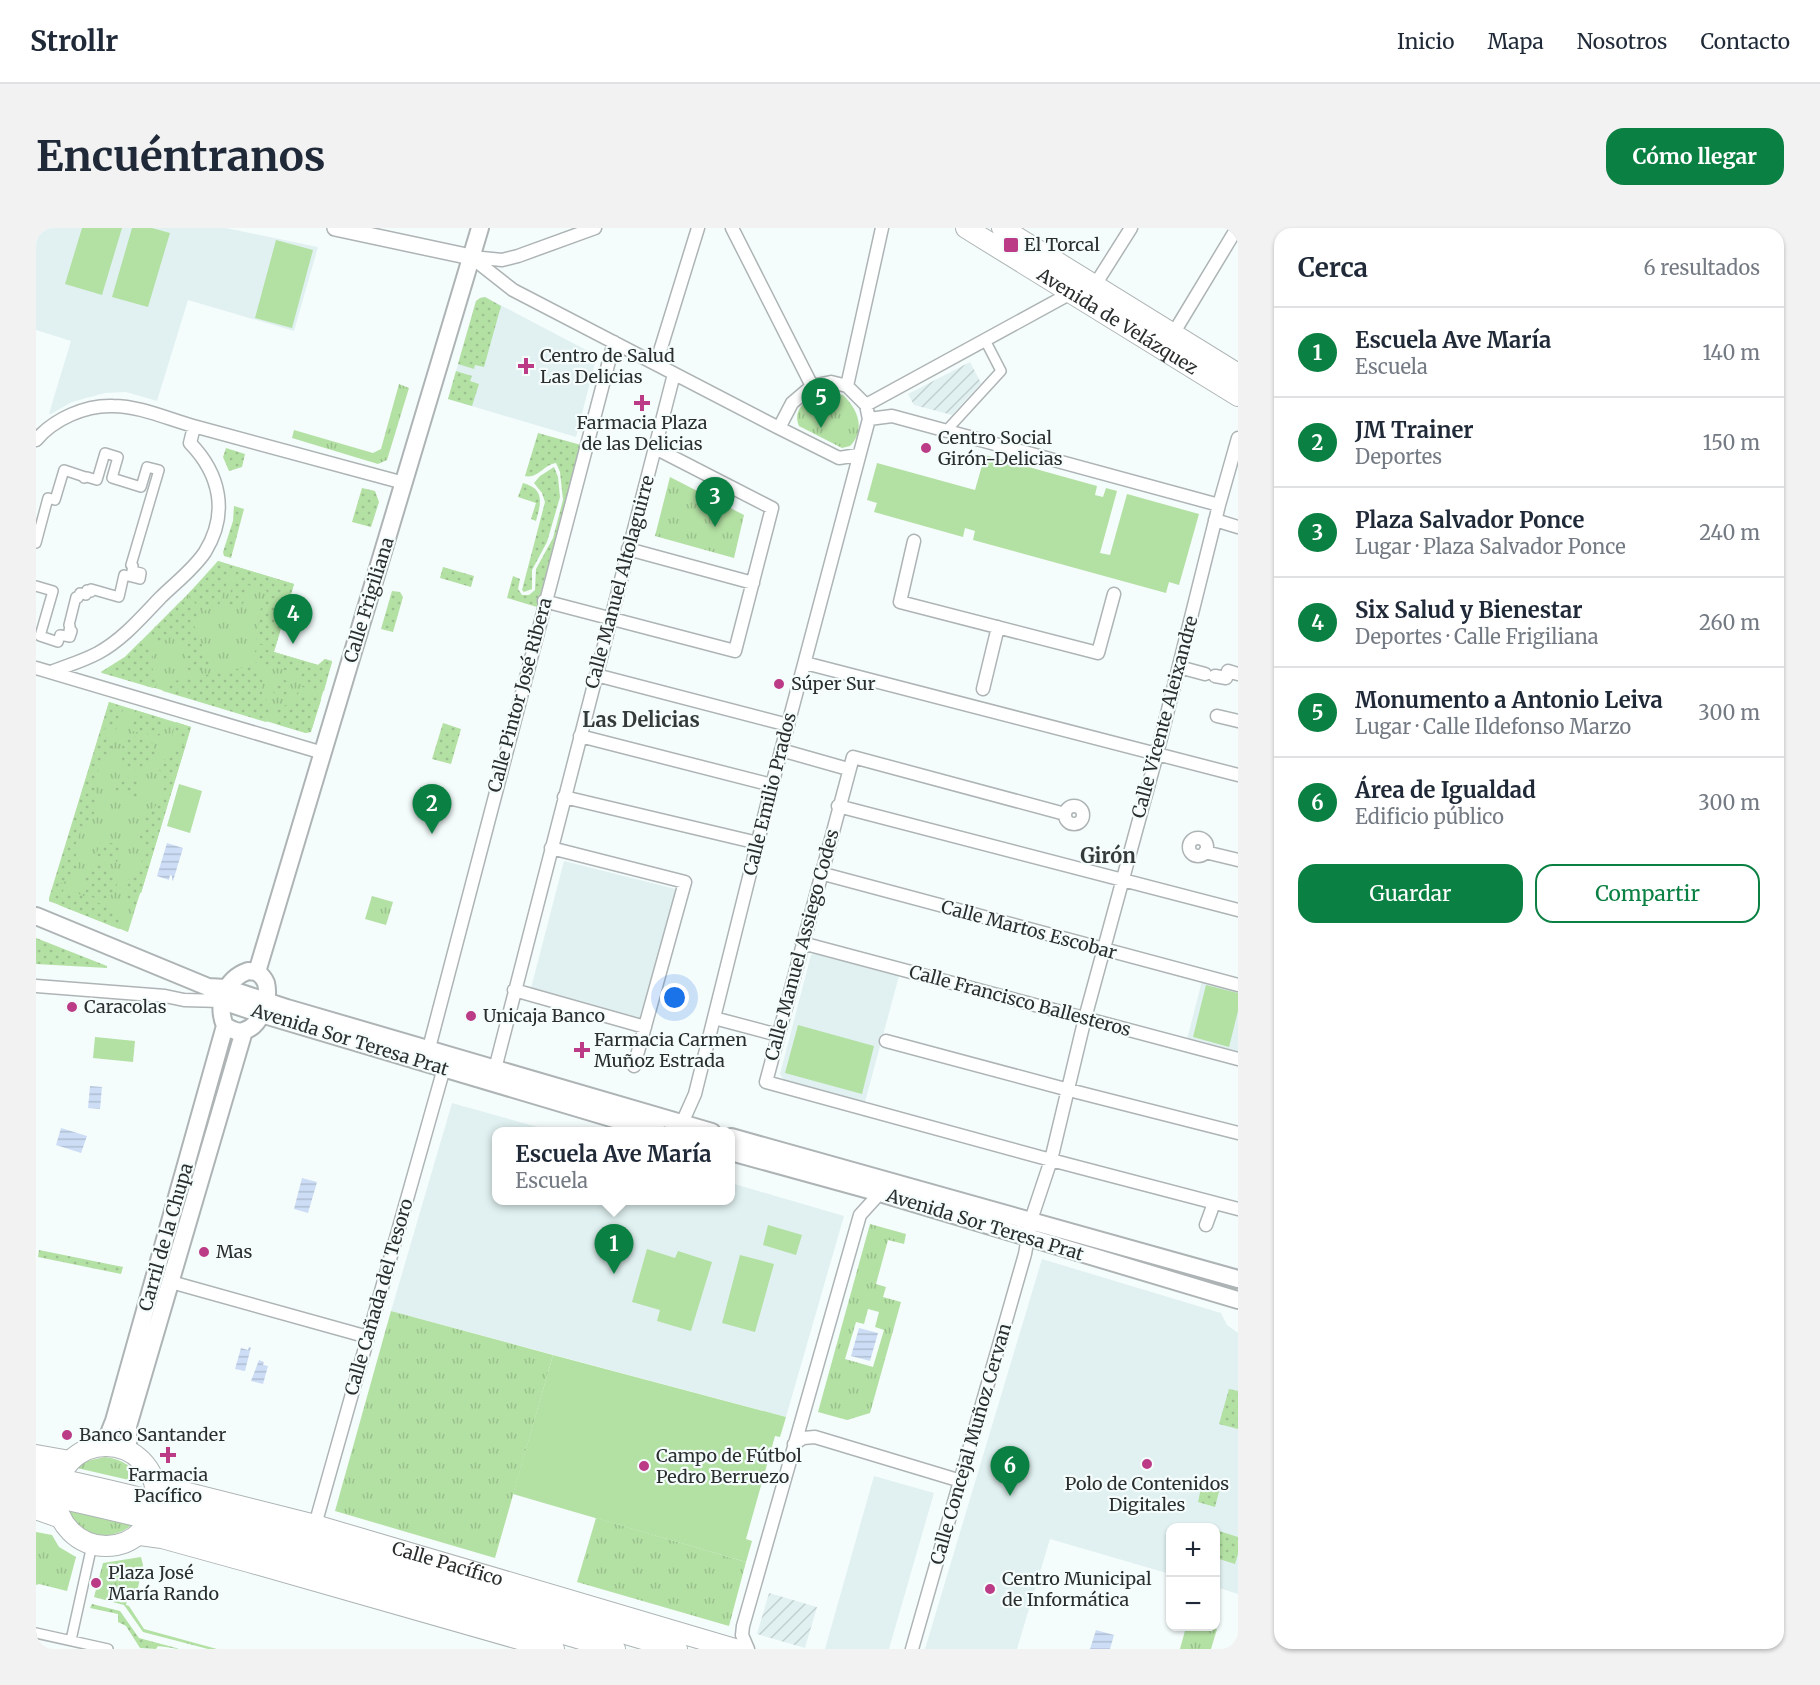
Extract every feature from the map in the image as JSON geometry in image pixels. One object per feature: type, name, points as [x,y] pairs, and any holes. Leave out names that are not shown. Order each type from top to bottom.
[{"type":"main road","name":"Calle Frigiliana","points":[[257,972],[480,228]]},
{"type":"main road","name":"Avenida de Velázquez","points":[[966,228],[1238,396]]},
{"type":"main road","name":"Avenida de Velázquez","points":[[1002,228],[1238,374]]},
{"type":"main road","points":[[36,916],[224,994]]},
{"type":"main road","points":[[248,971],[257,972],[264,978],[266,984],[263,1008],[255,1024],[243,1031],[225,1026],[222,1017],[224,994],[240,974],[248,971]]},
{"type":"main road","name":"Avenida Sor Teresa Prat","points":[[224,994],[444,1068],[644,1127]]},
{"type":"main road","name":"Avenida Sor Teresa Prat","points":[[263,1008],[429,1048],[680,1127]]},
{"type":"main road","name":"Carril de la Chupa","points":[[104,1446],[114,1421],[225,1026]]},
{"type":"main road","name":"Carril de la Chupa","points":[[128,1450],[128,1426],[243,1031]]},
{"type":"main road","name":"Avenida Sor Teresa Prat","points":[[735,1138],[1238,1279]]},
{"type":"main road","name":"Avenida Sor Teresa Prat","points":[[735,1153],[880,1193],[1028,1239],[1238,1299]]},
{"type":"main road","points":[[104,1446],[128,1450],[143,1460],[151,1471],[151,1510],[125,1544],[108,1547],[92,1545],[79,1539],[68,1530],[61,1518],[57,1488],[70,1461],[81,1452],[94,1447],[104,1446]]},
{"type":"main road","points":[[36,1455],[70,1461]]},
{"type":"main road","name":"Calle Pacífico","points":[[36,1474],[57,1488],[151,1510],[309,1542],[677,1649]]},
{"type":"main road","name":"Calle Pacífico","points":[[36,1493],[57,1488]]},
{"type":"main road","points":[[36,1509],[61,1518]]},
{"type":"main road","name":"Calle Pacífico","points":[[151,1510],[315,1525],[735,1649]]},
{"type":"main road","name":"Calle Pacífico","points":[[151,1510],[162,1538],[554,1649]]},
{"type":"main road","name":"Calle Pacífico","points":[[151,1510],[307,1559],[615,1649]]},
{"type":"street","points":[[334,228],[471,257],[502,260],[595,228]]},
{"type":"street","points":[[656,364],[698,228]]},
{"type":"street","points":[[732,228],[812,386]]},
{"type":"street","points":[[847,386],[882,228]]},
{"type":"street","points":[[1095,285],[1131,228]]},
{"type":"street","points":[[1173,334],[1237,228]]},
{"type":"street","points":[[471,257],[513,290],[674,374],[779,428],[839,458],[858,455],[869,418],[866,405],[847,386],[831,382],[812,386],[792,403],[779,428]]},
{"type":"street","points":[[866,405],[1071,293]]},
{"type":"street","points":[[946,431],[1001,371],[985,340]]},
{"type":"street","name":"Calle Pintor José Ribera","points":[[429,1048],[544,601],[614,342]]},
{"type":"street","name":"Calle Manuel Altolaguirre","points":[[495,1069],[550,848],[674,374]]},
{"type":"street","points":[[37,437],[77,411],[113,406],[140,410],[194,427],[404,483]]},
{"type":"street","points":[[869,418],[892,416],[1219,505]]},
{"type":"street","points":[[51,672],[99,652],[127,632],[188,572],[205,551],[216,528],[220,504],[215,479],[202,455],[190,443],[194,427]]},
{"type":"street","name":"Calle Vicente Aleixandre","points":[[1028,1239],[1031,1221],[1051,1161],[1085,1018],[1157,754],[1215,520],[1238,438]]},
{"type":"street","points":[[544,601],[735,651],[772,508],[655,448]]},
{"type":"street","points":[[36,543],[48,498],[55,500],[64,470],[84,478],[97,480],[105,453],[118,457],[112,478],[141,487],[147,467],[159,470],[131,565],[133,566],[132,571],[141,573],[140,579],[124,575],[119,597],[91,589],[91,592],[87,590],[86,594],[80,593],[78,598],[76,597],[69,625],[69,631],[72,631],[70,637],[60,635],[58,642],[40,636],[53,591],[36,586]]},
{"type":"street","name":"Calle Emilio Prados","points":[[680,1127],[695,1094],[771,785],[858,455]]},
{"type":"street","points":[[1215,520],[1238,527]]},
{"type":"street","points":[[914,541],[900,602],[1098,653],[1114,594]]},
{"type":"street","points":[[628,549],[753,583]]},
{"type":"street","points":[[998,627],[983,689],[988,705],[1002,714]]},
{"type":"street","points":[[805,663],[1238,775]]},
{"type":"street","points":[[1179,667],[1226,678],[1228,671],[1238,674]]},
{"type":"street","points":[[36,668],[323,753]]},
{"type":"street","points":[[596,675],[788,725]]},
{"type":"street","points":[[949,700],[965,700],[974,697],[983,689]]},
{"type":"street","points":[[1217,716],[1238,721]]},
{"type":"street","points":[[580,736],[771,785]]},
{"type":"street","points":[[781,750],[848,769],[853,757],[1065,814]]},
{"type":"street","name":"Calle Manuel Assiego Codes","points":[[848,769],[766,1082],[1051,1161],[1238,1209]]},
{"type":"street","points":[[564,797],[758,843]]},
{"type":"street","points":[[838,806],[1238,910]]},
{"type":"street","points":[[550,848],[686,882],[634,1066]]},
{"type":"street","points":[[1205,852],[1238,860]]},
{"type":"street","name":"Calle Martos Escobar","points":[[820,873],[1238,985]]},
{"type":"street","name":"Calle Francisco Ballesteros","points":[[802,942],[1238,1059]]},
{"type":"street","name":"Avenida Sor Teresa Prat","points":[[36,986],[165,996],[184,1000],[224,994]]},
{"type":"street","points":[[514,990],[645,1027]]},
{"type":"street","points":[[714,1018],[778,1035]]},
{"type":"street","points":[[886,1041],[1238,1133]]},
{"type":"street","name":"Calle Cañada del Tesoro","points":[[315,1525],[444,1068]]},
{"type":"street","points":[[748,1649],[742,1635],[743,1626],[860,1215],[880,1193]]},
{"type":"street","points":[[1206,1225],[1214,1203]]},
{"type":"street","name":"Calle Concejal Muñoz Cervan","points":[[912,1649],[1028,1239]]},
{"type":"street","points":[[171,1282],[368,1337]]},
{"type":"street","points":[[794,1444],[803,1438],[814,1437],[961,1481]]},
{"type":"street","points":[[70,1640],[92,1545]]},
{"type":"street","points":[[36,1633],[108,1649]]},
{"type":"shaded area","points":[[36,228],[226,228],[318,247],[294,331],[188,300],[157,401],[126,392],[105,393],[72,402],[49,414],[71,341],[36,330]]},
{"type":"shaded area","name":"Centro de Salud Las Delicias","points":[[485,297],[590,352],[595,363],[576,437],[448,399],[476,301]]},
{"type":"shaded area","points":[[970,362],[981,383],[952,415],[914,405],[908,394]]},
{"type":"shaded area","points":[[564,861],[676,889],[641,1019],[531,988]]},
{"type":"shaded area","points":[[815,953],[899,976],[865,1102],[785,1082],[780,1074],[811,955]]},
{"type":"shaded area","points":[[1202,981],[1238,991],[1238,1052],[1187,1039]]},
{"type":"shaded area","points":[[452,1103],[538,1127],[492,1127],[492,1205],[735,1205],[735,1184],[844,1216],[786,1417],[391,1311]]},
{"type":"shaded area","points":[[1042,1259],[1221,1313],[1227,1325],[1238,1333],[1238,1594],[1220,1588],[1220,1523],[1166,1523],[1166,1573],[1050,1539],[1017,1649],[925,1649]]},
{"type":"shaded area","points":[[874,1476],[934,1493],[889,1649],[825,1649]]},
{"type":"shaded area","points":[[769,1593],[817,1607],[805,1648],[757,1634]]},
{"type":"green space","points":[[82,228],[122,228],[102,295],[65,284]]},
{"type":"green space","points":[[132,228],[152,228],[170,233],[148,307],[112,297]]},
{"type":"green space","points":[[276,240],[313,250],[292,328],[255,318]]},
{"type":"green space","points":[[485,297],[501,306],[484,367],[475,365],[474,369],[458,364],[476,301]]},
{"type":"green space","points":[[456,371],[472,376],[470,381],[479,384],[472,406],[448,399]]},
{"type":"green space","points":[[399,384],[409,388],[387,460],[378,464],[292,438],[294,430],[373,453],[381,449]]},
{"type":"green space","points":[[827,392],[843,395],[856,413],[858,433],[850,446],[842,448],[799,426],[798,413],[804,403]]},
{"type":"green space","points":[[538,433],[581,445],[537,607],[507,598],[513,576],[520,579],[518,589],[522,595],[529,595],[535,590],[536,569],[553,538],[563,500],[560,472],[556,463],[533,476],[525,476]]},
{"type":"green space","points":[[226,448],[245,454],[242,467],[229,471],[223,457]]},
{"type":"green space","points":[[985,455],[1097,486],[1095,495],[1103,497],[1106,488],[1117,491],[1100,553],[1110,555],[1127,494],[1199,514],[1179,585],[1169,582],[1166,593],[973,540],[975,531],[965,528],[963,537],[874,512],[877,503],[867,500],[877,463],[975,490]]},
{"type":"green space","points":[[554,467],[558,477],[560,497],[547,542],[532,570],[532,589],[524,592],[522,590],[545,502],[542,493],[534,483]]},
{"type":"green space","points":[[670,477],[744,515],[734,558],[655,536]]},
{"type":"green space","points":[[523,483],[535,489],[540,498],[536,521],[531,519],[536,503],[518,497]]},
{"type":"green space","points":[[362,488],[375,491],[379,502],[371,527],[352,522]]},
{"type":"green space","points":[[234,506],[244,509],[231,558],[224,556],[223,552],[233,521]]},
{"type":"green space","points":[[218,561],[294,584],[274,652],[318,665],[325,659],[332,662],[311,732],[306,733],[101,672],[125,657],[211,571]]},
{"type":"green space","points":[[218,561],[233,566],[219,605],[203,611],[189,597],[189,593]]},
{"type":"green space","points":[[237,567],[294,584],[275,648],[257,644],[256,641],[260,618],[258,613],[263,606],[267,591],[248,585],[247,598],[241,606],[227,606]]},
{"type":"green space","points":[[443,567],[474,576],[471,587],[440,578]]},
{"type":"green space","points":[[392,591],[400,592],[403,597],[393,632],[381,629]]},
{"type":"green space","points":[[181,601],[184,601],[200,616],[194,625],[209,663],[208,668],[193,672],[187,669],[184,649],[180,643],[169,637],[157,646],[148,637]]},
{"type":"green space","points":[[141,641],[144,641],[154,651],[151,665],[157,680],[156,686],[153,688],[101,672],[125,657]]},
{"type":"green space","points":[[257,647],[318,665],[325,659],[332,661],[324,691],[302,687],[293,672],[256,663],[253,656]]},
{"type":"green space","points":[[252,666],[258,669],[263,676],[262,693],[272,708],[269,720],[266,722],[163,691],[161,688],[164,683]]},
{"type":"green space","points":[[277,679],[285,679],[290,684],[288,695],[277,697],[272,692],[272,684]]},
{"type":"green space","points":[[298,692],[319,697],[321,700],[312,728],[306,733],[274,722],[277,710],[291,702]]},
{"type":"green space","points":[[109,702],[191,727],[128,932],[49,901]]},
{"type":"green space","points":[[109,702],[124,707],[116,730],[103,728],[112,739],[112,755],[100,767],[95,777],[94,785],[98,801],[92,819],[82,828],[76,842],[76,857],[79,865],[67,880],[56,883],[65,888],[55,903],[49,901],[49,898]]},
{"type":"green space","points":[[135,710],[164,719],[160,735],[131,731]]},
{"type":"green space","points":[[176,722],[191,727],[187,741],[174,739],[172,736]]},
{"type":"green space","points":[[443,723],[461,729],[451,764],[432,759]]},
{"type":"green space","points":[[138,736],[150,741],[155,753],[150,765],[138,770],[126,765],[121,753],[126,741]]},
{"type":"green space","points":[[187,741],[133,913],[124,897],[126,881],[140,866],[143,848],[139,834],[143,828],[145,816],[159,801],[163,789],[159,769],[170,751],[181,747]]},
{"type":"green space","points":[[120,772],[130,779],[142,779],[137,798],[127,792],[114,791],[119,782]]},
{"type":"green space","points":[[179,784],[202,791],[190,833],[167,826]]},
{"type":"green space","points":[[101,837],[110,843],[123,844],[117,862],[108,856],[95,856]]},
{"type":"green space","points":[[100,865],[112,870],[117,882],[112,894],[100,899],[88,894],[83,882],[88,870]]},
{"type":"green space","points":[[68,889],[121,913],[123,919],[119,929],[59,905]]},
{"type":"green space","points":[[372,896],[393,902],[386,925],[365,919]]},
{"type":"green space","points":[[36,938],[107,966],[107,968],[36,964]]},
{"type":"green space","points":[[1206,985],[1238,993],[1238,1011],[1229,1047],[1193,1037]]},
{"type":"green space","points":[[798,1025],[874,1046],[862,1094],[785,1073]]},
{"type":"green space","points":[[95,1037],[135,1041],[133,1062],[93,1058]]},
{"type":"green space","points":[[870,1224],[906,1234],[904,1244],[888,1240],[876,1284],[886,1287],[883,1297],[901,1302],[870,1413],[847,1420],[818,1412]],"holes":[[[868,1309],[879,1312],[875,1327],[884,1330],[873,1367],[845,1359],[856,1322],[864,1324]]]},
{"type":"green space","points":[[768,1225],[802,1235],[796,1255],[763,1245]]},
{"type":"green space","points":[[647,1249],[675,1258],[678,1251],[712,1262],[691,1331],[657,1321],[660,1310],[632,1302]]},
{"type":"green space","points":[[39,1250],[123,1267],[121,1274],[38,1257]]},
{"type":"green space","points":[[740,1255],[774,1264],[755,1332],[722,1323]]},
{"type":"green space","points":[[391,1311],[553,1355],[495,1558],[335,1511]]},
{"type":"green space","name":"Campo de Fútbol Pedro Berruezo","points":[[553,1355],[786,1417],[780,1437],[775,1436],[746,1539],[752,1541],[746,1562],[513,1494]]},
{"type":"green space","points":[[1229,1389],[1238,1391],[1238,1429],[1219,1424]]},
{"type":"green space","points":[[105,1457],[127,1465],[142,1483],[77,1468],[87,1461]]},
{"type":"green space","points":[[1202,1483],[1220,1488],[1215,1507],[1198,1502]]},
{"type":"green space","points":[[67,1509],[133,1524],[114,1534],[95,1534],[78,1526]]},
{"type":"green space","points":[[596,1518],[746,1562],[729,1626],[577,1582]]},
{"type":"green space","points":[[1220,1531],[1238,1537],[1238,1554],[1235,1564],[1220,1559]]},
{"type":"green space","points":[[36,1532],[52,1535],[59,1547],[76,1557],[67,1591],[36,1585]]},
{"type":"green space","points":[[141,1557],[143,1565],[137,1592],[134,1591],[131,1602],[127,1601],[126,1605],[144,1629],[217,1649],[208,1649],[143,1632],[124,1605],[94,1597],[103,1563]]},
{"type":"green space","points":[[92,1604],[120,1611],[139,1638],[180,1649],[158,1646],[156,1649],[140,1648],[126,1626],[118,1622],[118,1614],[90,1608]]},
{"type":"green space","points":[[1185,1631],[1216,1631],[1211,1649],[1180,1649]]},
{"type":"water","points":[[167,843],[183,848],[173,881],[170,875],[169,880],[157,876]]},
{"type":"water","points":[[90,1086],[102,1087],[100,1109],[88,1108]]},
{"type":"water","points":[[61,1128],[87,1136],[81,1153],[56,1145]]},
{"type":"water","points":[[302,1178],[317,1182],[308,1213],[294,1209]]},
{"type":"water","points":[[859,1328],[878,1333],[870,1361],[851,1356]]},
{"type":"water","points":[[251,1347],[245,1371],[235,1369],[241,1348],[248,1350]]},
{"type":"water","points":[[259,1360],[264,1362],[263,1365],[268,1366],[263,1384],[251,1381]]},
{"type":"water","points":[[1096,1630],[1114,1635],[1110,1649],[1090,1649]]},
{"type":"place","name":"El Torcal","points":[[1011,245]]},
{"type":"place","name":"Centro de Salud Las Delicias","points":[[526,366]]},
{"type":"place","name":"Farmacia Plaza de las Delicias","points":[[642,403]]},
{"type":"place","name":"Monumento a Antonio Leiva","points":[[821,428]]},
{"type":"place","name":"Centro Social Girón-Delicias","points":[[926,448]]},
{"type":"place","name":"Plaza Salvador Ponce","points":[[715,527]]},
{"type":"place","name":"Six Salud y Bienestar","points":[[293,644]]},
{"type":"place","name":"Súper Sur","points":[[779,684]]},
{"type":"place","name":"JM Trainer","points":[[432,834]]},
{"type":"place","name":"Caracolas","points":[[72,1007]]},
{"type":"place","name":"Unicaja Banco","points":[[471,1016]]},
{"type":"place","name":"Farmacia Carmen Muñoz Estrada","points":[[582,1050]]},
{"type":"place","name":"Mas","points":[[204,1252]]},
{"type":"place","name":"Escuela Ave María","points":[[614,1274]]},
{"type":"place","name":"Banco Santander","points":[[67,1435]]},
{"type":"place","name":"Farmacia Pacífico","points":[[168,1455]]},
{"type":"place","name":"Polo de Contenidos Digitales","points":[[1147,1464]]},
{"type":"place","name":"Campo de Fútbol Pedro Berruezo","points":[[644,1466]]},
{"type":"place","name":"Área de Igualdad","points":[[1010,1496]]},
{"type":"place","name":"Plaza José María Rando","points":[[96,1583]]},
{"type":"place","name":"Centro Municipal de Informática","points":[[990,1589]]},
{"type":"district","name":"Las Delicias","points":[[641,720]]},
{"type":"district","name":"Girón","points":[[1108,856]]}]
